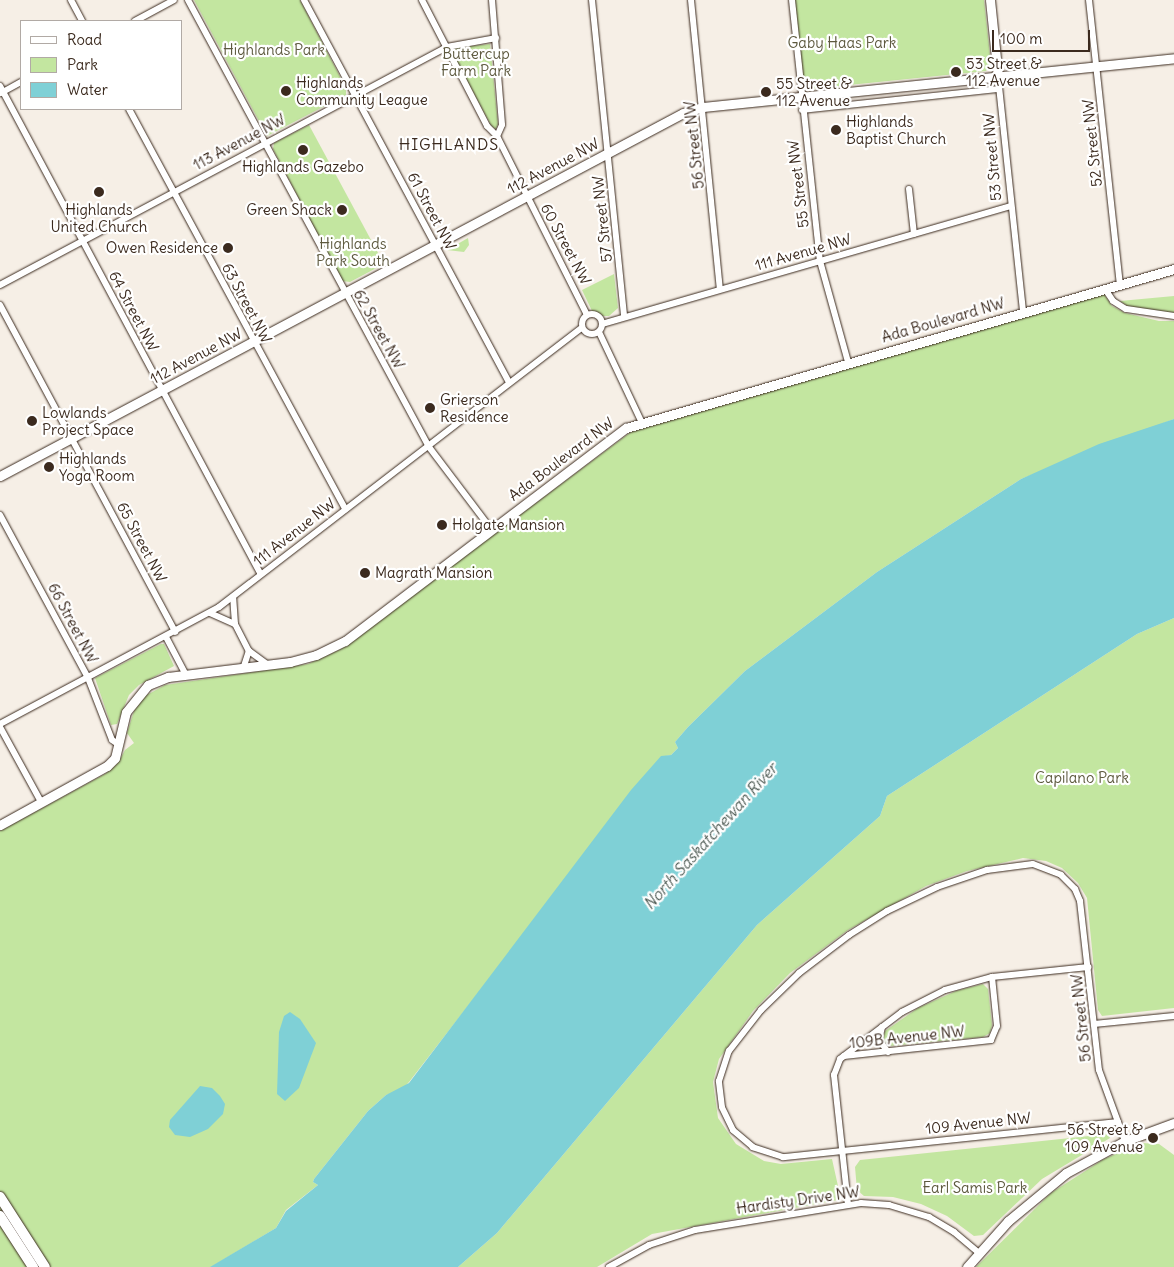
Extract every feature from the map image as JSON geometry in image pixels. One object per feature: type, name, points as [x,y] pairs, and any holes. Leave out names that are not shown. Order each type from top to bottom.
[{"type":"main road","points":[[0,1198],[45,1267]]},
{"type":"main road","points":[[0,1216],[33,1267]]},
{"type":"street","points":[[71,0],[81,20]]},
{"type":"street","points":[[137,20],[174,0]]},
{"type":"street","name":"62 Street NW","points":[[188,0],[429,447],[491,529]]},
{"type":"street","name":"61 Street NW","points":[[304,0],[508,382]]},
{"type":"street","name":"60 Street NW","points":[[422,0],[487,126],[497,136],[587,315]]},
{"type":"street","points":[[492,0],[502,125],[497,136]]},
{"type":"street","name":"57 Street NW","points":[[592,0],[624,316]]},
{"type":"street","name":"56 Street NW","points":[[691,0],[720,288]]},
{"type":"street","name":"55 Street NW","points":[[792,0],[802,110],[820,261],[848,362]]},
{"type":"street","name":"53 Street NW","points":[[990,0],[1010,206],[1023,311]]},
{"type":"street","name":"52 Street NW","points":[[1089,0],[1120,284]]},
{"type":"street","name":"113 Avenue NW","points":[[0,285],[447,47],[496,38]]},
{"type":"street","name":"112 Avenue NW","points":[[0,476],[683,113],[702,107],[1174,58]]},
{"type":"street","points":[[1,90],[20,82]]},
{"type":"street","points":[[802,110],[999,89]]},
{"type":"street","name":"64 Street NW","points":[[1,90],[260,573]]},
{"type":"street","name":"63 Street NW","points":[[130,110],[345,509]]},
{"type":"street","points":[[909,189],[914,234]]},
{"type":"street","name":"111 Avenue NW","points":[[602,324],[720,288],[1010,206]]},
{"type":"street","name":"Ada Boulevard NW","points":[[0,825],[107,766],[115,758],[124,718],[138,694],[154,682],[186,675],[268,665],[316,655],[345,641],[626,428],[1023,311],[1174,269]]},
{"type":"street","points":[[1105,289],[1113,301],[1126,309],[1174,316]]},
{"type":"street","name":"65 Street NW","points":[[0,305],[175,632]]},
{"type":"street","points":[[599,332],[593,333],[582,327],[582,320],[587,315],[598,318],[602,324],[599,332],[642,423]]},
{"type":"street","name":"111 Avenue NW","points":[[0,725],[210,613],[233,597],[260,573],[429,447],[508,382],[582,327]]},
{"type":"street","name":"66 Street NW","points":[[0,514],[88,678],[112,740],[118,744]]},
{"type":"street","points":[[233,597],[234,624],[249,651],[268,665]]},
{"type":"street","points":[[210,613],[234,624]]},
{"type":"street","points":[[166,637],[186,675]]},
{"type":"street","points":[[243,669],[249,651]]},
{"type":"street","points":[[0,725],[42,802]]},
{"type":"street","name":"109 Avenue NW","points":[[1075,889],[1055,871],[1025,864],[987,870],[943,885],[894,907],[861,927],[799,973],[761,1010],[729,1051],[720,1072],[719,1094],[729,1125],[748,1144],[775,1156],[842,1151],[1118,1122]]},
{"type":"street","name":"56 Street NW","points":[[1075,889],[1084,916],[1100,1076],[1125,1140]]},
{"type":"street","name":"109B Avenue NW","points":[[843,1056],[882,1027],[931,996],[992,977],[1088,967]]},
{"type":"street","name":"109B Avenue NW","points":[[843,1056],[991,1040],[996,1026],[992,977]]},
{"type":"street","points":[[1094,1024],[1174,1016]]},
{"type":"street","points":[[882,1027],[879,1040],[888,1052]]},
{"type":"street","points":[[843,1056],[836,1064],[834,1076],[848,1204]]},
{"type":"street","points":[[967,1267],[1008,1221],[1047,1187],[1085,1161],[1125,1140],[1174,1123]]},
{"type":"street","name":"Hardisty Drive NW","points":[[609,1267],[649,1245],[680,1234],[848,1204],[889,1205],[919,1213],[946,1227],[979,1253]]},
{"type":"green space","name":"Highlands Park","points":[[194,0],[300,0],[346,88],[346,95],[267,136]]},
{"type":"green space","name":"Gaby Haas Park","points":[[794,0],[984,0],[991,64],[986,71],[810,89],[803,83]]},
{"type":"green space","name":"Buttercup Farm Park","points":[[490,44],[498,124],[496,129],[492,127],[452,53],[454,48]]},
{"type":"green space","name":"Highlands Park South","points":[[309,125],[384,264],[350,282],[342,281],[273,149],[274,143]]},
{"type":"green space","points":[[468,238],[469,245],[464,252],[447,250]]},
{"type":"green space","points":[[614,274],[618,308],[609,316],[600,316],[592,311],[582,290]]},
{"type":"green space","points":[[1104,294],[1112,306],[1125,313],[1159,321],[1174,321],[1174,419],[1021,479],[877,572],[745,671],[688,727],[675,742],[678,748],[671,755],[661,757],[409,1082],[402,1090],[386,1095],[368,1111],[314,1179],[313,1182],[318,1185],[286,1210],[276,1228],[211,1267],[0,1267],[0,831],[105,774],[118,763],[125,750],[134,743],[127,733],[134,711],[145,696],[165,685],[308,664],[339,650],[631,432]]},
{"type":"green space","points":[[1174,296],[1174,313],[1129,307],[1120,301]]},
{"type":"green space","name":"Capilano Park","points":[[1174,618],[1174,1008],[1102,1016],[1098,1010],[1087,898],[1078,883],[1062,868],[1046,861],[1023,858],[967,871],[926,886],[848,930],[790,973],[753,1011],[719,1059],[713,1082],[718,1118],[736,1144],[764,1161],[781,1164],[832,1159],[840,1195],[838,1200],[652,1234],[597,1267],[458,1267],[497,1233],[757,925],[880,816],[887,796],[1137,634]]},
{"type":"green space","points":[[164,644],[174,666],[139,685],[129,695],[117,724],[111,725],[95,678]]},
{"type":"green space","points":[[983,984],[988,989],[992,1025],[990,1033],[983,1037],[889,1046],[883,1040],[885,1031],[918,1008],[956,991]]},
{"type":"green space","name":"Earl Samis Park","points":[[1108,1134],[1110,1138],[1042,1179],[983,1235],[974,1236],[947,1216],[921,1204],[893,1197],[864,1196],[857,1190],[855,1167],[860,1160]]},
{"type":"green space","points":[[1141,1143],[1159,1144],[1174,1155],[1174,1267],[976,1267],[1051,1193],[1104,1159]]},
{"type":"water","name":"North Saskatchewan River","points":[[1174,419],[1174,618],[1137,634],[887,796],[880,816],[757,925],[497,1233],[458,1267],[210,1267],[276,1228],[286,1211],[318,1185],[313,1182],[314,1179],[368,1111],[386,1095],[409,1083],[631,790],[661,756],[671,755],[678,748],[675,742],[688,727],[745,671],[877,572],[1021,479],[1099,444]]},
{"type":"water","points":[[290,1012],[300,1019],[316,1043],[299,1088],[285,1101],[277,1094],[279,1032],[284,1016]]},
{"type":"water","points":[[200,1086],[212,1088],[220,1096],[225,1104],[223,1114],[208,1129],[190,1137],[175,1135],[169,1127],[170,1120]]},
{"type":"place","name":"53 Street & 112 Avenue","points":[[956,72]]},
{"type":"place","name":"Highlands Community League","points":[[286,91]]},
{"type":"place","name":"55 Street & 112 Avenue","points":[[766,92]]},
{"type":"place","name":"Highlands Baptist Church","points":[[836,130]]},
{"type":"place","name":"Highlands Gazebo","points":[[303,150]]},
{"type":"place","name":"Highlands United Church","points":[[99,192]]},
{"type":"place","name":"Green Shack","points":[[342,210]]},
{"type":"place","name":"Owen Residence","points":[[228,248]]},
{"type":"place","name":"Grierson Residence","points":[[430,408]]},
{"type":"place","name":"Lowlands Project Space","points":[[32,421]]},
{"type":"place","name":"Highlands Yoga Room","points":[[49,467]]},
{"type":"place","name":"Holgate Mansion","points":[[442,525]]},
{"type":"place","name":"Magrath Mansion","points":[[365,573]]},
{"type":"place","name":"56 Street & 109 Avenue","points":[[1153,1138]]},
{"type":"district","name":"HIGHLANDS","points":[[449,144]]}]
